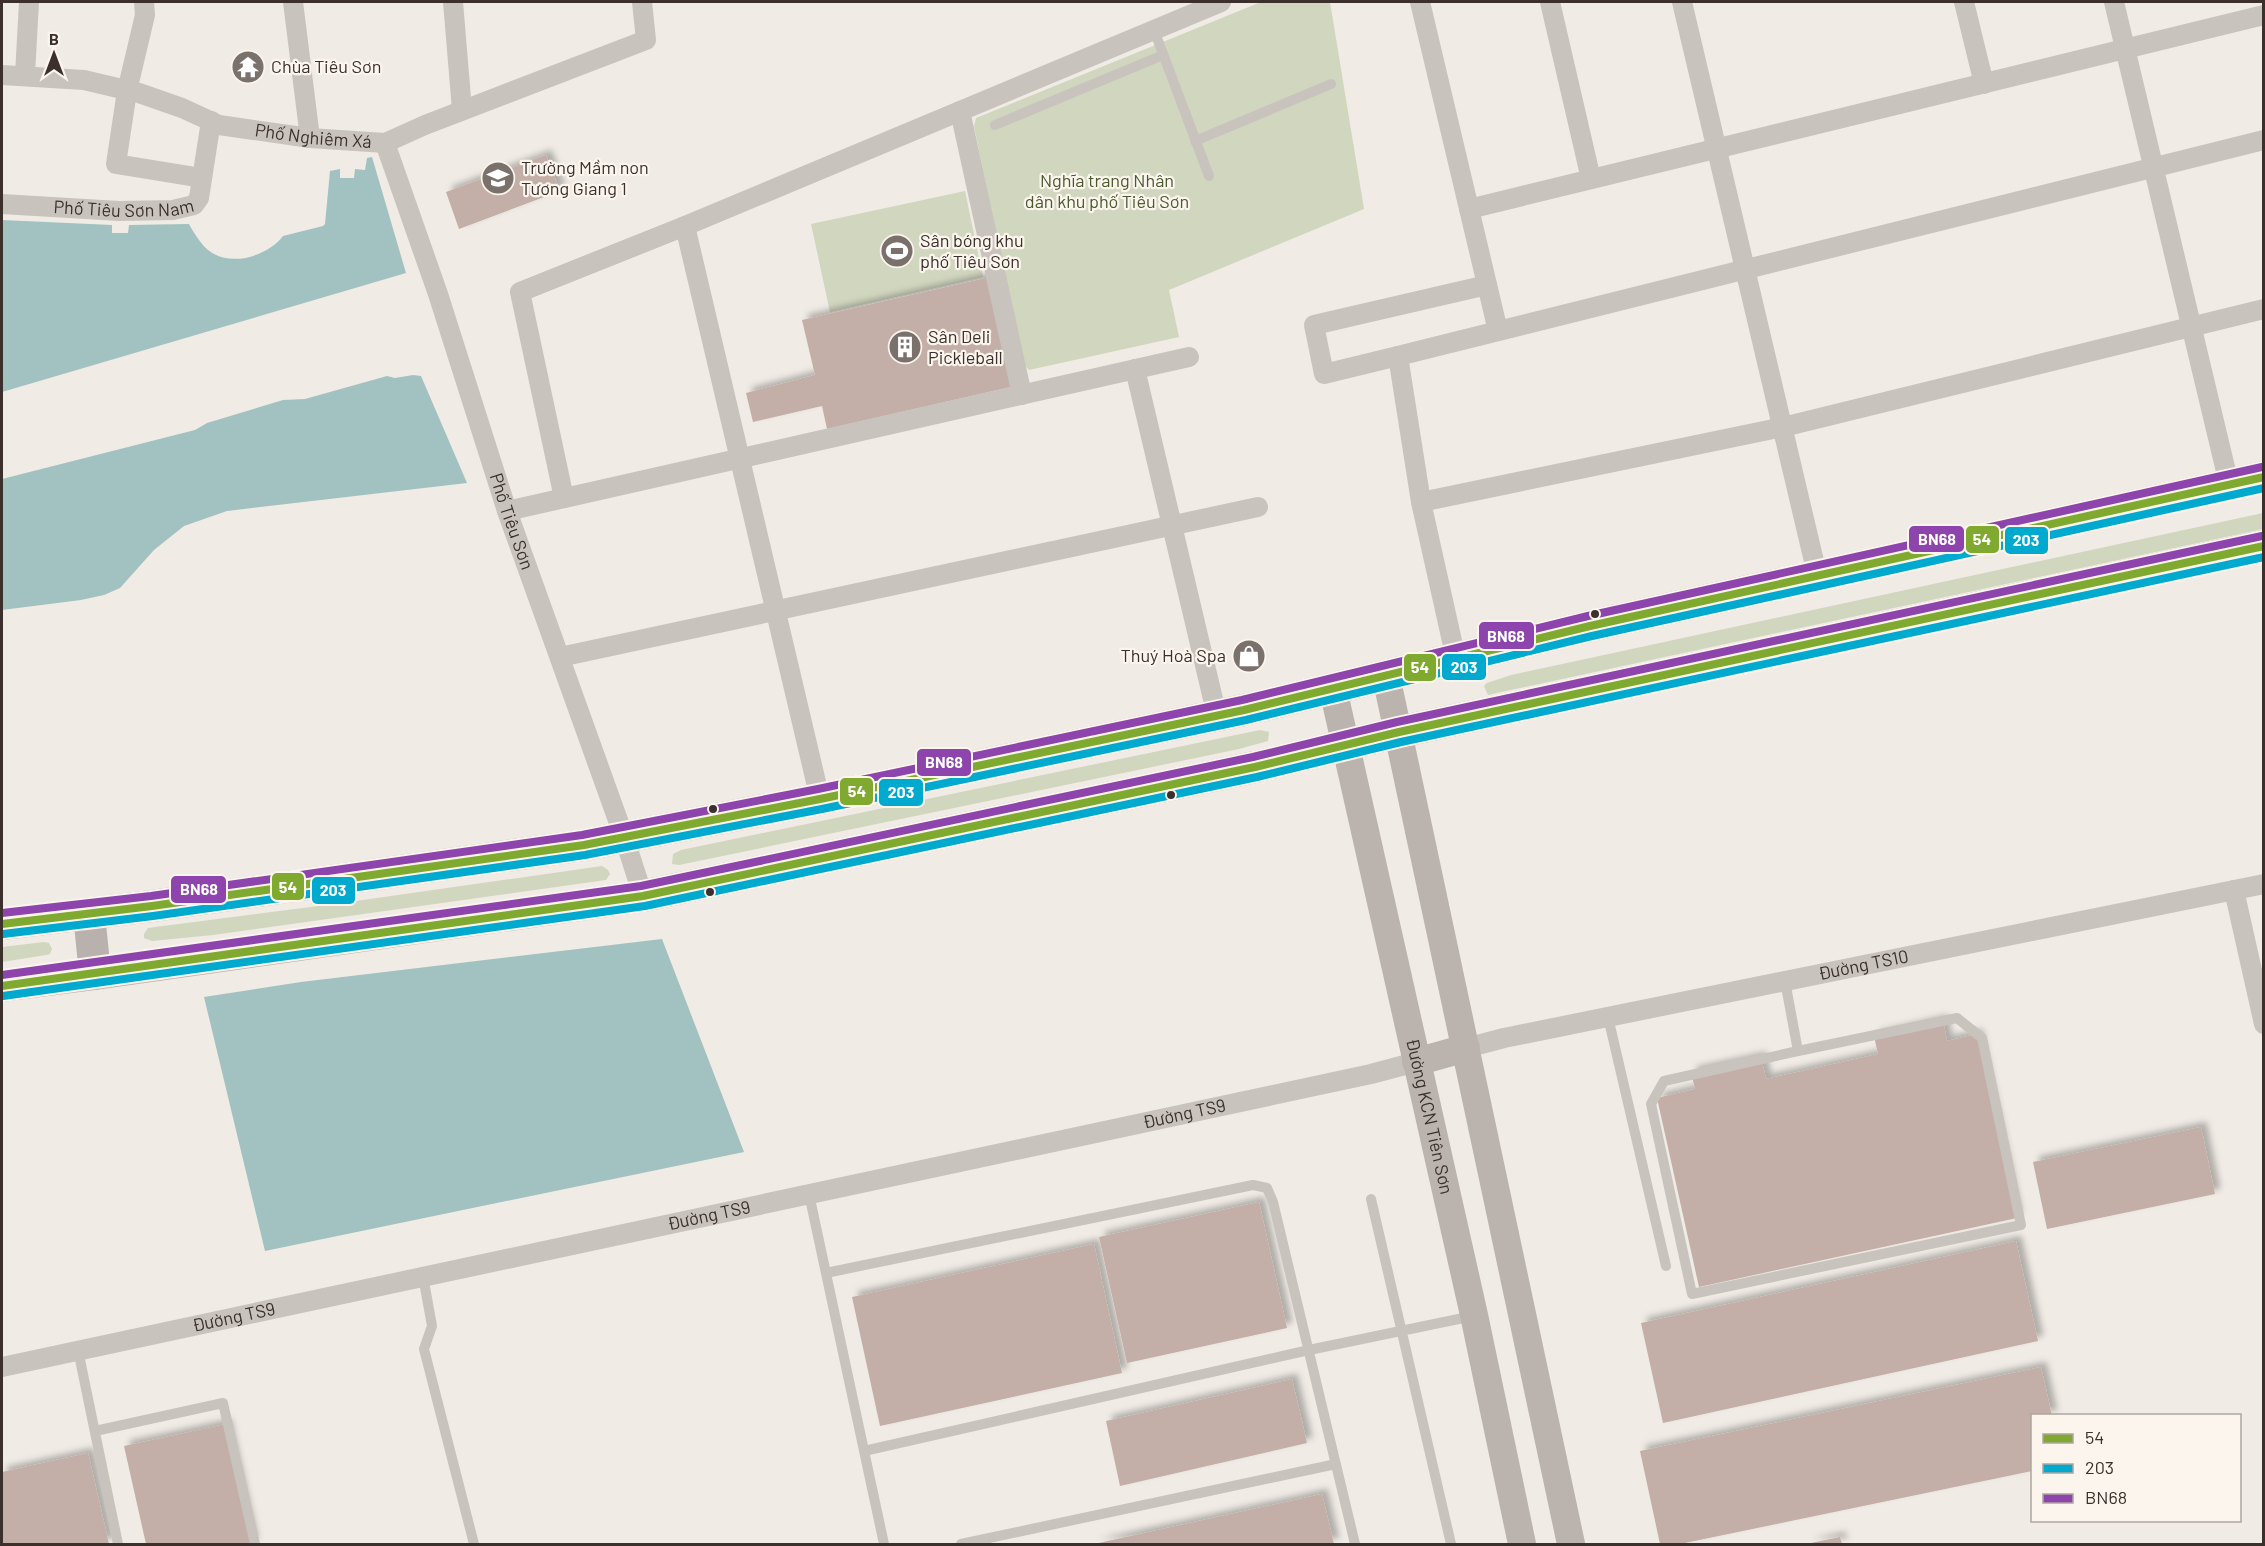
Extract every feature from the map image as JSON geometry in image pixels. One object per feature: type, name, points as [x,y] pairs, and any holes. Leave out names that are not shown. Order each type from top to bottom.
[{"type":"main road","points":[[2,924],[89,914],[572,846],[820,799],[1216,716],[1816,574],[2264,477]]},
{"type":"main road","points":[[2,986],[643,896],[2264,546]]},
{"type":"main road","points":[[1386,676],[1571,1545]]},
{"type":"main road","name":"Đường KCN Tiên Sơn","points":[[1333,688],[1474,1315],[1522,1545]]},
{"type":"main road","points":[[89,914],[95,974]]},
{"type":"main road","points":[[1416,1062],[1466,1048]]},
{"type":"street","points":[[25,75],[29,2]]},
{"type":"street","points":[[144,2],[145,15],[127,91],[116,164],[202,178]]},
{"type":"street","points":[[293,2],[310,138]]},
{"type":"street","points":[[453,2],[462,110]]},
{"type":"street","name":"Phố Nghiêm Xá","points":[[2,75],[84,80],[182,108],[219,125],[310,138],[385,143],[462,110],[646,40],[642,2]]},
{"type":"street","points":[[564,498],[520,292],[686,226],[1221,2]]},
{"type":"street","points":[[1420,2],[1498,332]]},
{"type":"street","points":[[1550,2],[1591,179]]},
{"type":"street","points":[[1682,2],[1816,574]]},
{"type":"street","points":[[1964,2],[1984,84]]},
{"type":"street","points":[[2114,2],[2229,484]]},
{"type":"street","points":[[1469,209],[2264,15]]},
{"type":"street","points":[[960,111],[1022,395]]},
{"type":"street","name":"Phố Tiêu Sơn Nam","points":[[2,204],[82,210],[172,210],[197,202],[211,121]]},
{"type":"street","points":[[1487,285],[1314,326],[1324,374],[2264,140]]},
{"type":"street","name":"Phố Tiêu Sơn","points":[[385,143],[438,294],[507,511],[643,896]]},
{"type":"street","points":[[686,226],[820,799]]},
{"type":"street","points":[[1422,502],[1783,427],[2264,309]]},
{"type":"street","points":[[1398,356],[1422,502],[1456,659]]},
{"type":"street","points":[[507,511],[1189,357]]},
{"type":"street","points":[[1135,369],[1216,716]]},
{"type":"street","points":[[560,657],[1258,507]]},
{"type":"street","name":"Đường TS10","points":[[1466,1048],[1504,1038],[2264,884]]},
{"type":"street","points":[[2234,891],[2264,1024]]},
{"type":"street","name":"Đường TS9","points":[[2,1367],[1360,1077],[1416,1062]]},
{"type":"lane","points":[[1154,30],[1209,176]]},
{"type":"lane","points":[[994,125],[1163,55]]},
{"type":"lane","points":[[1195,141],[1331,84]]},
{"type":"lane","points":[[1785,981],[1798,1051]]},
{"type":"lane","points":[[1608,1017],[1666,1266]]},
{"type":"lane","points":[[1957,1018],[1982,1038],[2021,1226],[1692,1294],[1651,1104],[1664,1081],[1798,1051],[1957,1018]]},
{"type":"lane","points":[[826,1273],[1261,1185],[1267,1188],[1271,1192],[1355,1545]]},
{"type":"lane","points":[[809,1194],[884,1545]]},
{"type":"lane","points":[[1371,1200],[1451,1545]]},
{"type":"lane","points":[[423,1276],[432,1326],[424,1349],[474,1545]]},
{"type":"lane","points":[[864,1451],[1474,1315]]},
{"type":"lane","points":[[78,1350],[118,1545]]},
{"type":"lane","points":[[95,1431],[223,1403],[255,1545]]},
{"type":"lane","points":[[962,1545],[1336,1464]]},
{"type":"green space","name":"Nghĩa trang Nhân dân khu phố Tiêu Sơn","points":[[1261,2],[1330,2],[1364,209],[1169,290],[1179,337],[1029,370],[1023,363],[974,126],[976,118]]},
{"type":"green space","name":"Sân bóng khu phố Tiêu Sơn","points":[[965,191],[983,277],[830,312],[811,224]]},
{"type":"green space","points":[[2263,513],[2263,529],[1488,695],[1484,686],[1511,675]]},
{"type":"green space","points":[[1260,730],[1269,732],[1268,741],[1239,749],[679,865],[672,864],[673,854],[681,850]]},
{"type":"green space","points":[[602,866],[610,874],[606,880],[213,935],[152,941],[144,938],[148,928]]},
{"type":"green space","points":[[49,943],[52,949],[50,954],[2,962],[2,947]]},
{"type":"water","points":[[372,157],[406,273],[2,392],[2,220],[112,225],[112,233],[128,233],[129,225],[189,224],[208,250],[217,255],[237,259],[268,249],[283,236],[323,226],[330,171],[340,169],[340,178],[354,178],[355,169],[365,170],[367,158]]},
{"type":"water","points":[[387,376],[395,378],[421,376],[467,483],[227,511],[184,526],[154,550],[120,588],[104,595],[81,600],[2,610],[2,479],[195,430],[207,423],[283,400],[305,399]]},
{"type":"water","points":[[662,939],[744,1152],[265,1251],[204,997],[301,982]]},
{"type":"building","points":[[546,155],[560,191],[459,229],[446,192]]},
{"type":"building","name":"Sân Deli Pickleball","points":[[986,278],[1011,387],[827,429],[822,406],[753,422],[746,393],[815,375],[802,320]]},
{"type":"building","points":[[1943,1020],[1947,1041],[1977,1034],[2017,1218],[1699,1287],[1657,1098],[1695,1089],[1691,1072],[1761,1057],[1766,1079],[1878,1054],[1874,1036]]},
{"type":"building","points":[[2201,1127],[2215,1194],[2047,1229],[2033,1162]]},
{"type":"building","points":[[1259,1202],[1287,1328],[1127,1363],[1099,1237]]},
{"type":"building","points":[[2016,1241],[2038,1341],[1663,1423],[1641,1323]]},
{"type":"building","points":[[1094,1244],[1122,1373],[880,1426],[852,1297]]},
{"type":"building","points":[[2041,1367],[2052,1414],[2031,1414],[2031,1471],[1680,1544],[1660,1544],[1640,1451]]},
{"type":"building","points":[[1292,1379],[1307,1443],[1120,1486],[1106,1421]]},
{"type":"building","points":[[226,1424],[253,1544],[146,1544],[124,1446]]},
{"type":"building","points":[[88,1453],[109,1544],[3,1544],[2,1472]]},
{"type":"building","points":[[1322,1494],[1334,1544],[1094,1544]]},
{"type":"building","points":[[1840,1537],[1842,1544],[1811,1544],[1811,1543]]},
{"type":"transit line","name":"BN68","points":[[2,913],[151,896],[582,835],[818,789],[1242,700],[1588,616],[2262,467]]},
{"type":"transit line","name":"54","points":[[2,924],[152,906],[584,845],[820,799],[1244,710],[1590,626],[2264,477]]},
{"type":"transit line","name":"203","points":[[3,934],[153,916],[585,855],[822,809],[1246,720],[1592,636],[2264,488]]},
{"type":"transit line","name":"BN68","points":[[2,975],[641,886],[1253,757],[1397,722],[2262,536]]},
{"type":"transit line","name":"54","points":[[2,986],[643,896],[1255,767],[1399,732],[2264,546]]},
{"type":"transit line","name":"203","points":[[3,996],[645,906],[1257,777],[1401,742],[2264,557]]},
{"type":"place","name":"Chùa Tiêu Sơn","points":[[248,67]]},
{"type":"place","name":"Trường Mầm non Tương Giang 1","points":[[498,178]]},
{"type":"place","name":"Sân bóng khu phố Tiêu Sơn","points":[[897,251]]},
{"type":"place","name":"Sân Deli Pickleball","points":[[905,347]]},
{"type":"place","name":"Thuý Hoà Spa","points":[[1249,656]]}]
